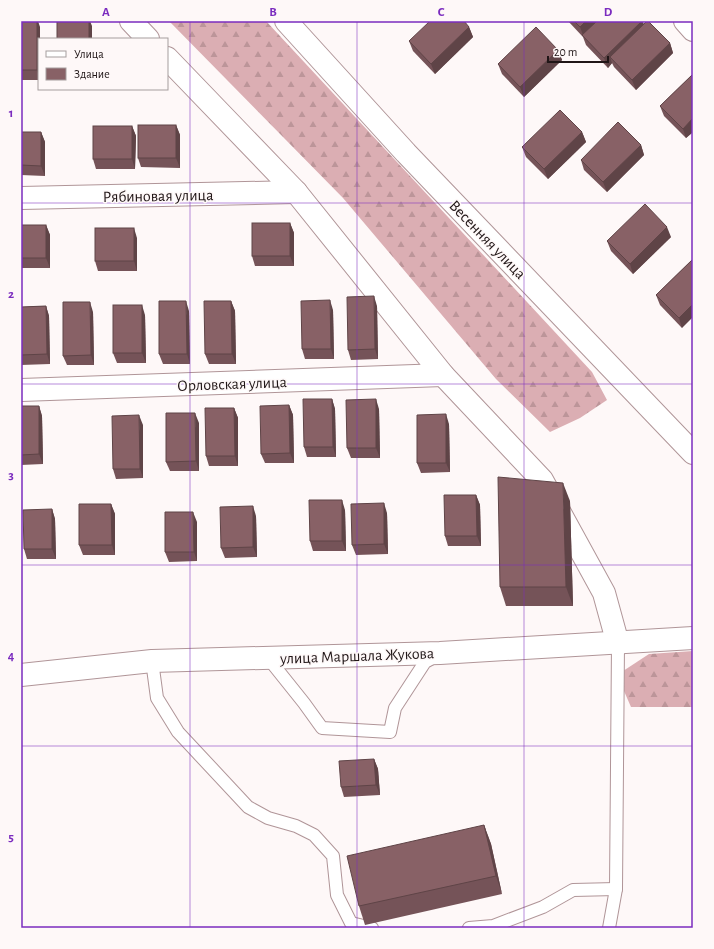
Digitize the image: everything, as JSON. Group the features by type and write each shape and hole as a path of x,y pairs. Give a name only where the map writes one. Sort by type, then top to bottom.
{"street":[{"path":"131,21 147,38"},
{"name":"Весенняя улица","path":"286,21 406,153 693,453"},
{"path":"685,21 693,30"},
{"path":"168,59 296,192 443,376 542,480 604,593 618,644"},
{"name":"Рябиновая улица","path":"21,198 296,192"},
{"name":"Орловская улица","path":"21,390 443,376"},
{"name":"улица Маршала Жукова","path":"21,676 152,661 440,653 618,644 693,638"}],"lane":[{"path":"609,928 616,889 618,644"},
{"path":"268,658 322,728 390,732 395,708 425,662 440,653"},
{"path":"152,661 157,698 178,732 248,807 268,818 296,826 314,835 333,856 337,895 351,923 372,928"},
{"path":"469,928 493,926 542,908 573,890 616,889"}],"green space":[{"path":"169,21 266,21 592,372 607,400 580,418 550,432 496,379 343,198"},
{"path":"693,651 693,707 631,707 617,675 649,654"}],"building":[{"path":"21,21 37,21 37,70 21,70"},
{"path":"57,21 89,21 89,38 57,38"},
{"path":"430,21 464,21 469,27 431,64 409,41"},
{"path":"574,21 586,21 580,27"},
{"path":"597,21 642,21 604,58 582,35"},
{"path":"647,21 670,43 632,80 610,57"},
{"path":"536,27 558,50 520,87 498,64"},
{"path":"693,74 693,118 683,129 660,106"},
{"path":"560,110 582,132 544,169 522,147"},
{"path":"618,122 641,145 603,182 581,160"},
{"path":"138,125 176,125 176,158 138,158"},
{"path":"93,126 132,126 132,159 93,159"},
{"path":"21,132 41,132 41,166 21,165"},
{"path":"645,204 667,227 630,264 607,241"},
{"path":"252,223 290,223 290,256 252,256"},
{"path":"21,225 46,225 46,258 21,258"},
{"path":"95,228 134,228 134,261 95,261"},
{"path":"693,259 693,304 679,318 656,295"},
{"path":"374,296 375,349 348,350 347,297"},
{"path":"330,300 331,349 302,349 301,301"},
{"path":"159,301 186,301 187,354 159,354"},
{"path":"204,301 231,301 232,354 205,354"},
{"path":"63,302 90,302 91,355 63,356"},
{"path":"113,305 142,305 142,353 113,353"},
{"path":"46,306 47,354 21,355 21,307"},
{"path":"303,399 332,399 333,447 304,447"},
{"path":"376,399 376,448 347,448 346,400"},
{"path":"289,405 290,453 261,454 260,406"},
{"path":"21,406 39,406 39,454 21,455"},
{"path":"205,408 234,408 235,456 206,456"},
{"path":"166,413 195,413 196,461 166,462"},
{"path":"446,414 446,463 417,463 417,415"},
{"path":"139,415 140,469 113,469 112,416"},
{"path":"498,477 563,483 566,587 500,587"},
{"path":"444,495 476,495 477,536 445,536"},
{"path":"309,500 342,500 342,541 310,541"},
{"path":"384,503 384,544 352,545 351,504"},
{"path":"79,504 111,504 112,545 79,545"},
{"path":"253,506 253,547 221,548 220,507"},
{"path":"52,509 52,549 24,549 23,510"},
{"path":"165,512 193,512 194,552 165,552"},
{"path":"374,759 376,785 341,787 339,761"},
{"path":"484,825 496,876 359,906 347,856"}]}
